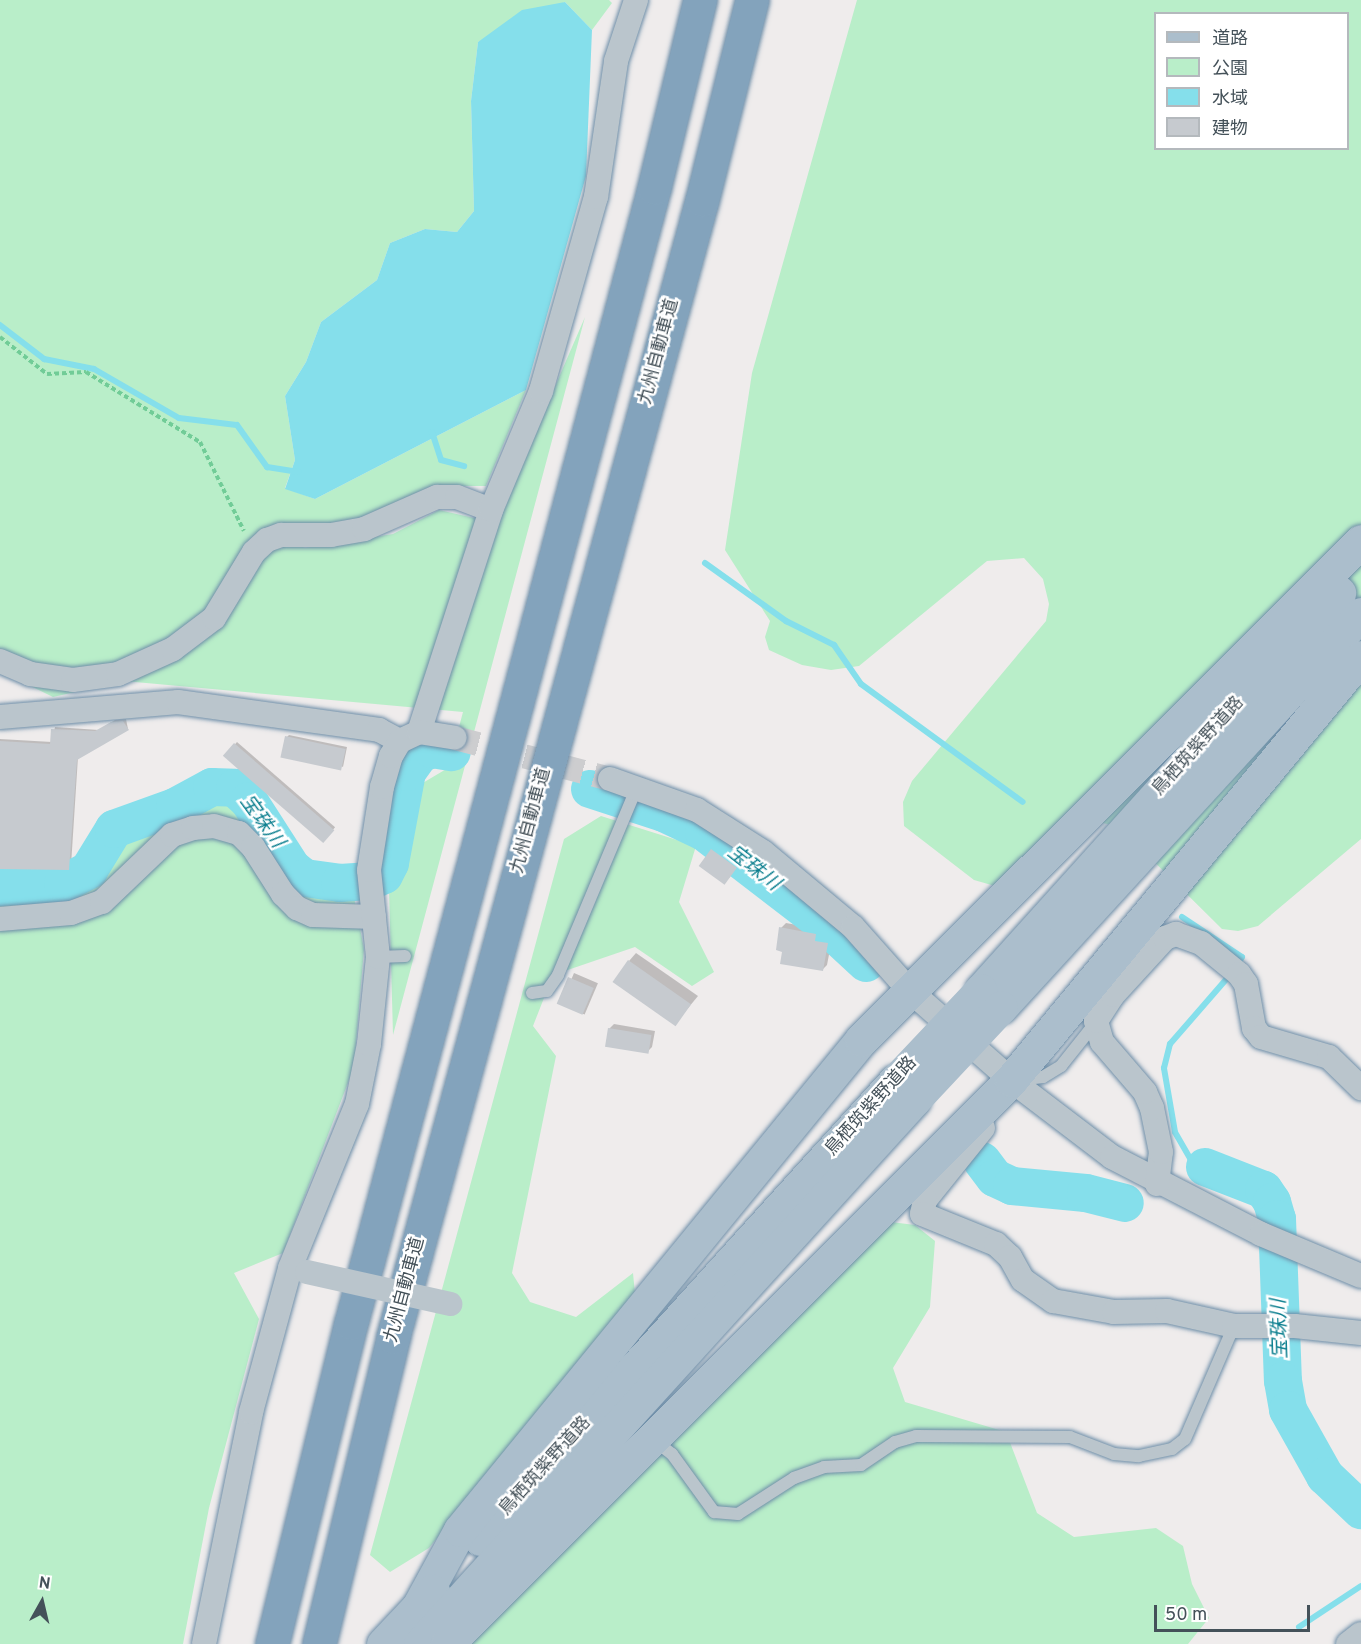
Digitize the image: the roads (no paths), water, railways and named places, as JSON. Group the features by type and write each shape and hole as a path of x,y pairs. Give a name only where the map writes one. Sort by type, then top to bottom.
{"highway":[{"path":"272,1644 351,1323 648,211 700,0"},
{"name":"九州自動車道","path":"319,1644 393,1337 702,200 752,0"}],"main road":[{"path":"418,1607 460,1530 861,1040 1361,541"},
{"name":"鳥栖筑紫野道路","path":"991,999 1361,569"},
{"name":"鳥栖筑紫野道路","path":"383,1644 991,999 1361,614"},
{"path":"447,1644 1011,1080 1361,657"},
{"name":"鳥栖筑紫野道路","path":"420,1644 905,1090"}],"street":[{"path":"204,1644 251,1412 357,1104 369,1044 378,957 369,870 382,787 391,756 410,736 491,510 542,391 596,196 616,61 636,0"},
{"path":"0,661 30,674 73,680 118,674 173,649 214,618 254,552 281,535 331,536 364,529 437,497 458,497 491,510"},
{"path":"0,717 178,702 410,736 455,738"},
{"path":"610,779 697,810 763,852 853,927 909,990 1066,1126 1157,1184 1361,1276"},
{"path":"0,919 71,913 102,902 172,835 193,828 214,826 239,833 253,847 284,894 297,908 313,915 372,906"},
{"path":"1157,1184 1161,1152 1152,1108 1145,1092 1102,1042 1097,1034 1096,1021 1113,995 1165,938 1186,936 1234,970 1245,984 1254,1028 1261,1037 1329,1057 1361,1088"},
{"path":"1011,1080 1004,1104 925,1200 922,1214 996,1244 1010,1257 1023,1280 1053,1301 1114,1312 1167,1311 1234,1326 1295,1326 1361,1333"},
{"path":"299,1270 450,1304"},
{"path":"1348,1644 1361,1634"}],"lane":[{"path":"532,993 547,991 558,975 636,790"},
{"path":"378,957 405,956"},
{"path":"1011,1080 1043,1077 1061,1066 1096,1021"},
{"path":"652,1438 672,1454 714,1512 738,1514 794,1478 824,1467 861,1465 894,1442 916,1436 1070,1437 1114,1454 1139,1456 1172,1449 1185,1439 1234,1326"}],"water":[{"path":"565,2 592,30 586,176 526,390 315,499 285,489 295,460 285,396 306,362 321,322 377,280 390,243 425,229 457,232 474,211 471,101 478,42 522,10"}],"waterway":[{"path":"0,325 44,359 94,369 179,418 237,425 267,467 299,472"},
{"path":"432,432 441,460 464,466"},
{"path":"705,563 786,621 834,645 861,684 1023,802"},
{"name":"宝珠川","path":"0,887 63,884 89,870 114,829 175,807 212,787 235,788 249,801 292,868 305,878 340,883 371,881 384,875 390,863 407,772 420,754 432,749 452,752"},
{"name":"宝珠川","path":"590,789 664,813 704,832 825,925 866,963"},
{"path":"1182,917 1242,957 1236,967"},
{"path":"1205,1167 1191,1160 1175,1132 1164,1068 1170,1044 1230,975"},
{"name":"宝珠川","path":"982,1161 995,1178 1012,1186 1086,1193 1125,1203"},
{"name":"宝珠川","path":"1205,1167 1264,1190 1272,1202 1277,1219 1283,1381 1288,1410 1325,1476 1361,1510"},
{"path":"1299,1627 1361,1586"}],"tunnel":[{"path":"455,738 610,779"}]}
